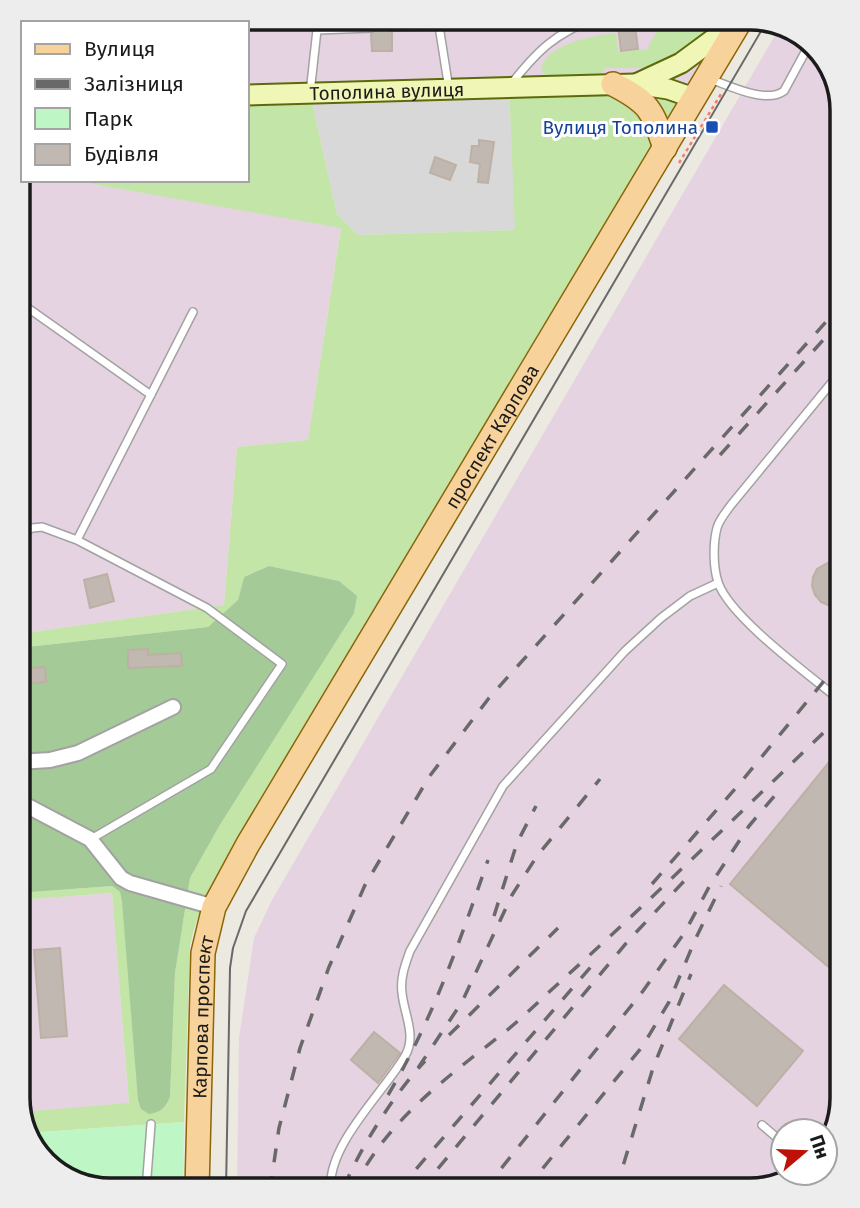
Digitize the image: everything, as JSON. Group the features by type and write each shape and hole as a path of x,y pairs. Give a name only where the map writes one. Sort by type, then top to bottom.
{"main road":[{"path":"624,84 681,63 726,30"},
{"name":"проспект Карпова","path":"243,853 672,155 694,98 716,81 737,30"},
{"name":"Тополина вулиця","path":"248,94 624,84"},
{"path":"624,84 668,89 694,98"},
{"path":"624,84 651,110 672,155"},
{"name":"Карпова проспект","path":"197,1178 203,953 214,907 243,853"}],"street":[{"path":"30,761 50,760 78,753 173,707"},
{"path":"30,807 90,839 121,878 130,883 214,907"}],"lane":[{"path":"310,94 317,30"},
{"path":"440,30 450,90"},
{"path":"518,87 546,44 566,30"},
{"path":"716,81 765,97 779,95 784,91 805,52"},
{"path":"30,310 151,395"},
{"path":"77,540 193,312"},
{"path":"830,385 731,505 718,525 714,546 718,583 733,606 749,624 830,692"},
{"path":"30,529 43,527 77,540 207,608 282,664 211,769 90,839"},
{"path":"330,1178 359,1117 407,1055 410,1042 409,1025 402,984 410,951 503,786 625,651 690,596 718,583"},
{"path":"147,1178 151,1124"},
{"path":"762,1125 769,1131"}],"path":[{"path":"672,155 716,81"}],"shaded area":[{"path":"248,30 719,30 687,85 617,84 248,95"},
{"path":"776,34 790,40 814,61 824,79 830,99 828,1117 769,1117 769,1176 761,1178 237,1178 239,1038 254,938 272,900"},
{"path":"509,87 516,230 358,235 337,214 310,94"},
{"path":"30,182 82,182 341,227 308,440 237,447 224,605 30,632"},
{"path":"112,893 129,1104 30,1111 30,899"}],"green space":[{"path":"712,30 679,58 648,68 606,68 601,74 547,76 541,70 544,61 551,54 572,43 616,33 618,52 647,49 657,31"},
{"path":"687,85 659,143 220,869 197,920 190,947 184,1122 37,1132 30,1111 129,1103 112,893 30,899 30,892 112,886 120,892 170,1097 175,973 190,878 221,823 339,581 269,566 244,577 238,600 208,627 30,647 30,632 224,605 237,447 308,440 341,228 81,182 248,182 248,95 310,94 337,214 358,235 515,230 509,87"},
{"path":"269,566 339,581 357,596 354,613 221,823 190,878 175,973 170,1097 162,1109 149,1114 141,1109 138,1100 120,892 112,886 30,892 30,647 208,627 238,600 244,577"},
{"path":"184,1122 183,1178 105,1178 84,1174 65,1165 53,1155 37,1132"}],"building":[{"path":"375,30 388,30 392,33 392,51 372,51 371,34"},
{"path":"618,30 636,30 638,49 621,51"},
{"path":"479,140 494,142 488,183 478,182 480,164 470,162 472,146 479,146"},
{"path":"435,157 456,165 450,180 430,173"},
{"path":"830,562 830,606 815,595 812,586 817,569"},
{"path":"107,574 114,601 90,608 84,580"},
{"path":"148,649 148,655 181,653 182,666 128,668 128,650"},
{"path":"45,667 46,682 30,683 30,668"},
{"path":"830,761 830,968 730,884"},
{"path":"60,948 67,1036 41,1038 34,950"},
{"path":"724,985 803,1051 757,1106 679,1039"},
{"path":"374,1032 400,1053 378,1083 351,1060"}],"tram line":[{"path":"226,1178 230,968 233,948 246,911 761,31"}],"railway":[{"path":"272,1178 279,1128 300,1048 329,967 365,885 429,777 489,698 830,317"},
{"path":"720,455 830,332"},
{"path":"652,884 830,674"},
{"path":"359,1178 400,1121 441,1083 523,1017 830,726"},
{"path":"418,1068 462,1002 512,895 537,856 600,779"},
{"path":"494,1178 643,991 685,932 709,887 749,826 782,787"},
{"path":"494,916 517,843 536,806"},
{"path":"388,1095 432,1009 488,860"},
{"path":"430,1178 628,941 686,879"},
{"path":"535,1178 642,1047 669,1002 721,886"},
{"path":"449,1035 558,928"},
{"path":"408,1178 595,962"},
{"path":"619,1178 653,1068 691,974"},
{"path":"348,1178 380,1121 402,1088 425,1061"}],"place":[{"name":"Вулиця Тополина","path":"712,127"}]}
